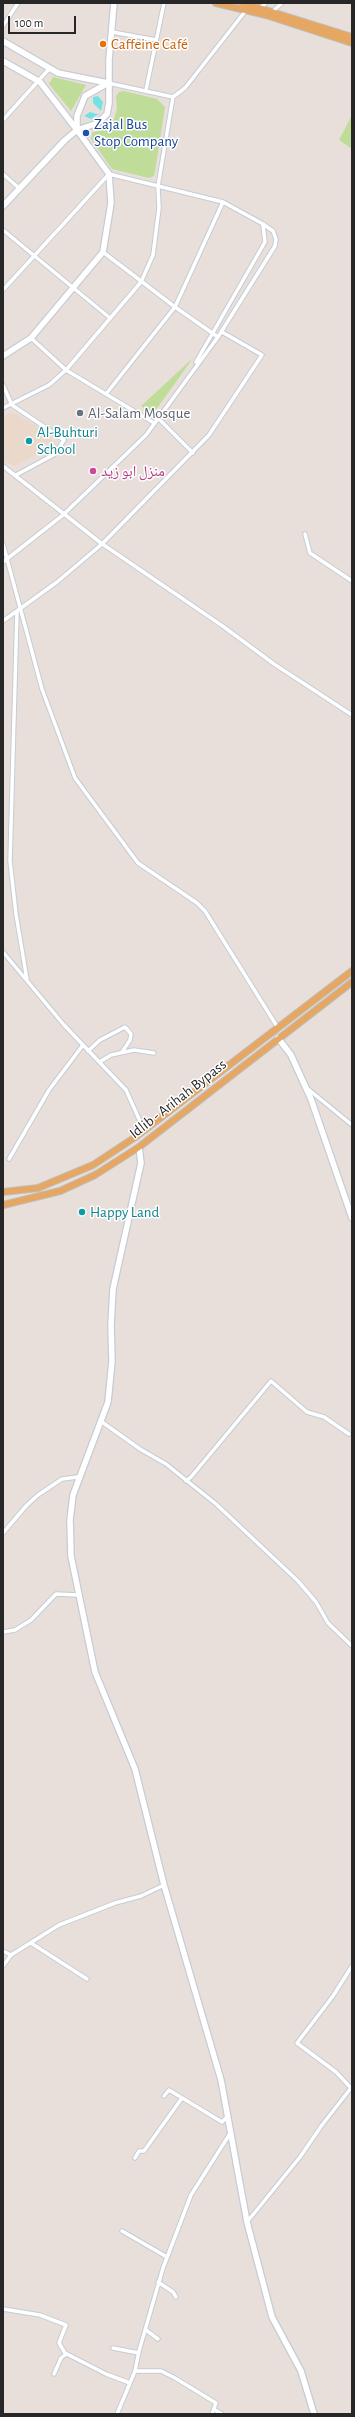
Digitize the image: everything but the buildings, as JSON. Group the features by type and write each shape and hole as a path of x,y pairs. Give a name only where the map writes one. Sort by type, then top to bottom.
{"main road":[{"path":"216,3 259,10 352,43"},
{"path":"243,3 248,8"},
{"path":"271,14 352,37"},
{"name":"Idlib - Arihah Bypass","path":"3,1192 38,1188 93,1165 144,1130 352,971"},
{"name":"Idlib - Arihah Bypass","path":"3,1205 60,1191 95,1175 139,1147 352,982"},
{"path":"208,1081 213,1089"}],"street":[{"path":"3,26 18,3"},
{"path":"3,206 65,140 77,130 98,123 107,114 110,103 108,83 114,3"},
{"path":"146,90 164,3"},
{"path":"259,10 266,3"},
{"path":"271,14 282,3"},
{"path":"3,408 12,405 49,385 66,370 141,282 153,255 159,208 158,186 173,97 185,88 248,8"},
{"path":"112,32 156,40"},
{"path":"3,41 49,70 173,97"},
{"path":"3,61 40,82 77,130 109,174 111,203 103,252 75,288 31,338 3,356"},
{"path":"3,120 40,82 49,70"},
{"path":"77,130 77,116 85,96 108,83"},
{"path":"3,174 20,189"},
{"path":"3,562 63,515 146,435 192,370 222,332 275,246 276,239 273,231 222,202 109,174"},
{"path":"3,290 109,174"},
{"path":"106,394 175,307 222,202"},
{"path":"192,370 265,242 263,224"},
{"path":"3,230 110,318"},
{"path":"103,252 141,282 218,337"},
{"path":"3,622 57,582 102,544 209,435 262,355 222,332"},
{"path":"31,338 66,370 154,423"},
{"path":"3,384 12,405 64,440 55,454 16,475"},
{"path":"158,418 193,453"},
{"path":"3,466 16,475 63,515 102,544 274,664 352,716"},
{"path":"305,534 310,553 352,581"},
{"path":"3,544 17,600 18,610 10,861 16,914 27,980"},
{"path":"18,610 42,688 75,778 138,863 205,910 278,1028"},
{"path":"3,952 88,1051 101,1061 126,1090 144,1130"},
{"path":"88,1051 100,1040 125,1027 131,1034 130,1040 122,1052"},
{"path":"278,1038 291,1055 305,1087 352,1218"},
{"path":"9,1159 46,1094 83,1045"},
{"path":"101,1061 103,1058 134,1050 154,1053"},
{"path":"305,1087 352,1125"},
{"path":"139,1147 141,1163 113,1289 111,1325 112,1361 108,1402 102,1422 78,1477 70,1505 71,1556 96,1672 135,1769 164,1885 221,2080 229,2115 247,2222 272,2317 301,2371 314,2414"},
{"path":"186,1481 191,1477 271,1381 307,1412 324,1417 349,1434"},
{"path":"102,1422 140,1449 166,1464 216,1504 272,1556 316,1602 328,1623 352,1646"},
{"path":"3,1533 26,1506 38,1495 62,1479 78,1477"},
{"path":"3,1632 15,1630 31,1620 56,1594 78,1594"},
{"path":"3,1966 12,1955 59,1925 115,1903 141,1896 164,1885"},
{"path":"31,1943 87,1979"},
{"path":"3,1951 12,1955"},
{"path":"247,2222 300,2157 322,2125 351,2090 336,2072 297,2043 333,1996 352,1966"},
{"path":"164,2096 169,2090 222,2122 229,2115"},
{"path":"135,2158 139,2151 144,2151 182,2098"},
{"path":"117,2414 135,2371 158,2282 191,2195 231,2131"},
{"path":"122,2231 167,2257"},
{"path":"158,2282 174,2292 176,2297"},
{"path":"3,2309 40,2314 66,2325 59,2343 66,2354 106,2374 130,2383"},
{"path":"146,2330 158,2338"},
{"path":"114,2348 139,2353"},
{"path":"54,2374 61,2358 66,2354"},
{"path":"135,2371 162,2371 212,2399 216,2403 215,2410 212,2414"},
{"path":"215,2410 222,2414"}],"shaded area":[{"path":"10,413 17,414 50,435 52,441 50,447 14,466 3,459 3,416"}],"green space":[{"path":"53,77 86,85 71,111 49,84"},
{"path":"124,91 157,99 165,107 154,176 149,178 112,169 91,139 92,133 107,127 114,119 117,109 116,96 119,92"},
{"path":"352,115 352,149 339,140"},
{"path":"193,358 153,414 141,406"}],"water":[{"path":"98,96 103,102 101,111 93,103 93,97"},
{"path":"90,112 97,114 100,113 91,119 84,116"}],"place":[{"name":"Caffeine Café","path":"103,44"},
{"name":"Zajal Bus Stop Company","path":"86,133"},
{"name":"Al-Salam Mosque","path":"80,413"},
{"name":"Al-Buhturi School","path":"29,441"},
{"name":"منزل ابو زيد","path":"93,471"},
{"name":"Happy Land","path":"82,1212"}]}
